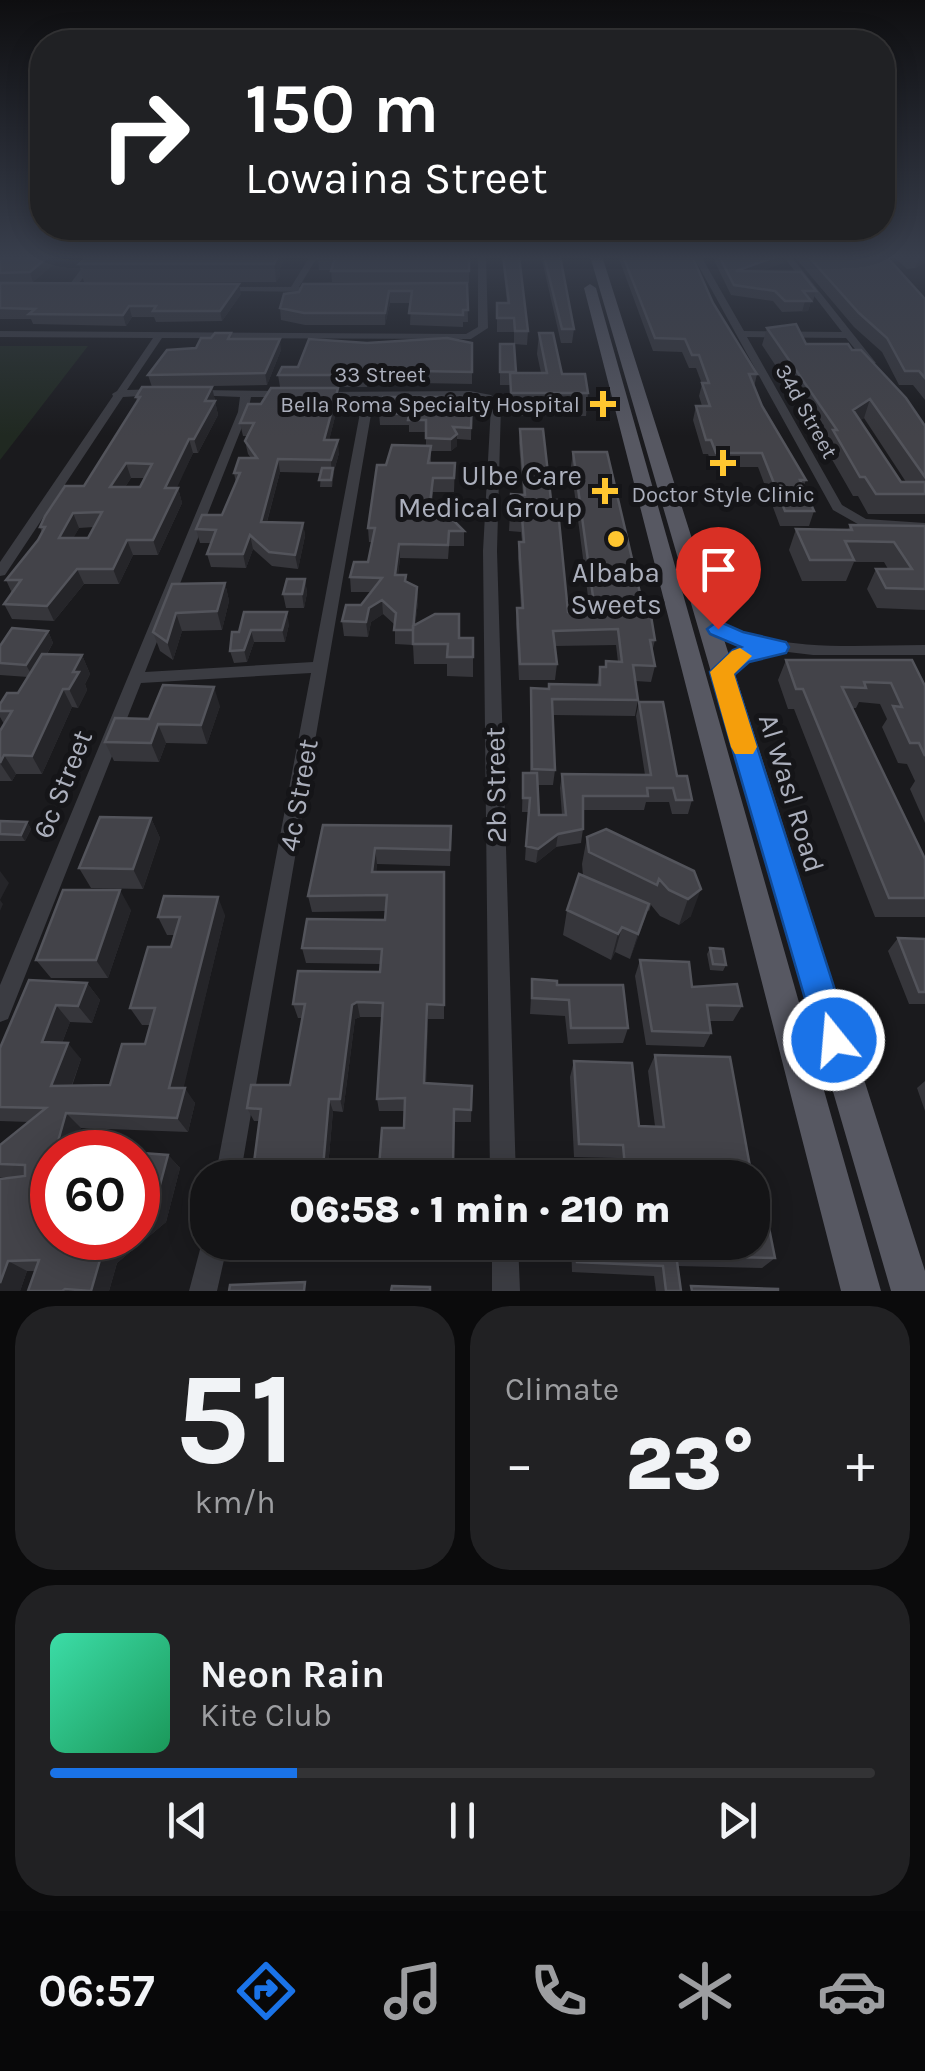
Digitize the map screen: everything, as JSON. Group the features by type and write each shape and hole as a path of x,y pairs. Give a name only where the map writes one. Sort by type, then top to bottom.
{"main road":[{"name":"Al Wasl Road","path":"596,316 616,406 684,620 722,672 911,1291"},
{"name":"Al Wasl Road","path":"611,316 706,715 862,1291"},
{"path":"706,715 718,708 734,716"}],"street":[{"name":"33 Street","path":"0,334 476,336 483,328 483,316"},
{"name":"34d Street","path":"731,316 836,507 863,523 925,527"},
{"path":"834,316 882,376"},
{"path":"741,334 849,335"},
{"path":"0,572 155,336"},
{"name":"33 Street","path":"119,391 249,400 488,397"},
{"name":"2b Street","path":"488,397 496,405 490,550 504,1160"},
{"name":"6c Street","path":"0,1011 249,400"},
{"name":"4c Street","path":"230,1160 372,401"},
{"path":"684,620 778,647 920,650 925,667"},
{"path":"722,672 742,655 778,647"},
{"path":"138,671 320,673"},
{"path":"206,1291 212,1260"},
{"path":"505,1260 506,1291"}],"shaded area":[{"path":"0,346 88,346 0,460"}],"building":[{"path":"526,316 528,331 515,331 514,318 497,318"},
{"path":"559,316 572,316 574,329 562,329"},
{"path":"647,316 721,316 757,374 749,374 762,406 806,480 800,480 814,511 785,511 762,453 716,453 711,440 706,440 696,406 710,406 702,383 709,383 699,355 692,355 685,339 655,338"},
{"path":"863,316 925,316 925,378 919,371 905,371 887,338"},
{"path":"796,324 806,344 848,344 852,350 861,350 906,398 925,426 925,477 870,399 853,410 901,482 925,482 925,494 876,494 865,477 860,477 833,430 837,430 767,328"},
{"path":"215,333 231,333 228,339 280,339 265,373 148,375 167,350 196,348 201,338 211,338"},
{"path":"539,333 553,333 562,374 585,374 588,393 511,393 510,373 547,373"},
{"path":"447,338 472,343 472,372 367,370 366,375 278,375 282,367 298,367 309,339 367,343"},
{"path":"500,344 514,344 516,372 500,372"},
{"path":"142,387 212,387 205,401 215,401 194,439 189,439 165,488 178,488 153,540 127,540 113,569 77,569 47,606 4,604 21,580 6,580 38,540 45,527 40,527 45,516 65,486 84,486 140,397 136,397","holes":["126,463 152,464 140,487 110,487","102,512 88,538 59,538 73,513"]},
{"path":"271,388 338,388 324,440 338,440 331,460 278,459 261,522 303,523 295,555 269,552 250,535 243,554 207,554 216,530 196,529 202,515 222,515 240,473 234,473 239,458 257,458 245,441 254,423 240,423 248,404 261,404"},
{"path":"383,397 472,397 471,428 453,427 457,434 451,439 426,438 426,420 408,420 409,414 379,413"},
{"path":"520,429 543,429 551,500 557,500 568,612 595,611 573,452 607,452 644,610 650,610 655,640 650,640 655,666 633,665 638,700 552,699 555,770 532,769 531,688 549,689 549,684 600,685 600,667 606,667 606,661 622,662 618,629 553,631 557,664 520,664 517,608 523,608 519,542 524,542 522,517 510,516 511,494 525,495"},
{"path":"392,445 431,446 428,463 455,463 454,478 433,478 430,503 444,504 445,512 464,531 449,531 448,545 399,544 395,575 406,575 405,581 417,587 413,630 394,630 396,613 382,600 369,608 366,622 342,621 346,605 361,605 382,578 350,577 354,562 368,562 375,528 368,528 377,465 386,465"},
{"path":"322,468 333,468 331,480 319,480"},
{"path":"850,525 925,526 925,589 886,588 876,569 912,569 894,542 845,541 854,560 810,560 796,529 852,530"},
{"path":"287,579 305,579 302,594 283,594"},
{"path":"225,583 217,611 176,613 167,642 153,632 172,584"},
{"path":"244,612 287,612 282,630 251,630 244,650 230,651 232,632 239,632"},
{"path":"435,614 459,614 459,638 473,638 473,657 447,657 448,644 413,644 413,626"},
{"path":"12,628 48,631 26,665 0,663 0,646"},
{"path":"42,654 82,655 73,672 79,672 69,689 63,689 32,756 4,755 0,763 0,731 12,711 0,711 0,704 7,693 18,693"},
{"path":"786,660 912,660 925,686 925,756 919,743 910,743 893,706 902,707 891,683 864,682 866,688 842,687 925,859 925,898 889,898 803,689 796,689"},
{"path":"163,685 214,687 201,725 158,724 151,743 105,742 115,718 149,719"},
{"path":"639,702 663,702 677,776 687,776 692,800 676,800 673,788 647,788 648,796 583,796 583,829 558,834 538,849 526,846 530,798 523,798 523,773 537,773 539,815 566,815 562,774 651,775"},
{"path":"100,817 151,818 133,869 79,868"},
{"path":"0,821 27,822 21,835 0,834"},
{"path":"323,825 451,826 450,850 375,848 372,872 444,872 444,1005 427,1004 424,1083 472,1086 471,1110 454,1109 453,1160 380,1160 382,1128 404,1128 405,1098 377,1099 383,1003 357,1002 352,1005 340,1099 329,1099 324,1160 254,1160 261,1109 247,1108 251,1085 290,1085 305,1004 293,1004 298,971 380,972 382,949 302,948 307,919 385,920 387,895 308,896"},
{"path":"606,829 694,871 701,889 688,899 669,890 659,879 657,885 589,852 587,837"},
{"path":"579,874 649,904 638,934 622,927 618,934 567,910"},
{"path":"63,890 120,890 96,960 36,960"},
{"path":"164,896 218,897 169,1088 185,1088 177,1118 66,1113 61,1130 30,1130 30,1260 39,1260 8,1261 0,1283 0,1179 25,1176 25,1165 0,1164 0,1145 46,1108 0,1107 0,1048 29,980 87,983 78,1006 56,1005 42,1042 68,1043 51,1086 110,1085 122,1044 145,1044 155,1008 130,1008 148,947 171,947 180,917 158,917"},
{"path":"898,938 925,939 925,992 919,992"},
{"path":"710,948 723,949 726,965 713,964"},
{"path":"640,960 689,962 692,987 737,984 742,1006 707,1005 711,1033 652,1031"},
{"path":"532,979 557,981 557,985 623,985 628,1028 571,1028 569,1000 532,998"},
{"path":"655,1055 730,1057 749,1160 624,1160 623,1145 579,1144 574,1061 632,1063 639,1126 664,1127"},
{"path":"160,1154 168,1155 160,1185"},
{"path":"39,1260 100,1260 91,1291 28,1291"},
{"path":"677,1260 681,1291 666,1291 663,1266 577,1262"},
{"path":"305,1282 304,1291 229,1291 230,1285"},
{"path":"392,1286 430,1287 430,1291 391,1291"},
{"path":"691,1286 778,1289 778,1291 692,1291"}],"slow traffic":[{"path":"740,656 722,672 744,747"}],"place":[{"name":"Bella Roma Specialty Hospital","path":"603,404"},
{"name":"Doctor Style Clinic","path":"723,463"},
{"name":"Ulbe Care Medical Group","path":"605,491"},
{"name":"Albaba Sweets","path":"616,539"}],"route":[{"path":"718,629 737,638 778,647 742,655 722,672 834,1040"}]}
